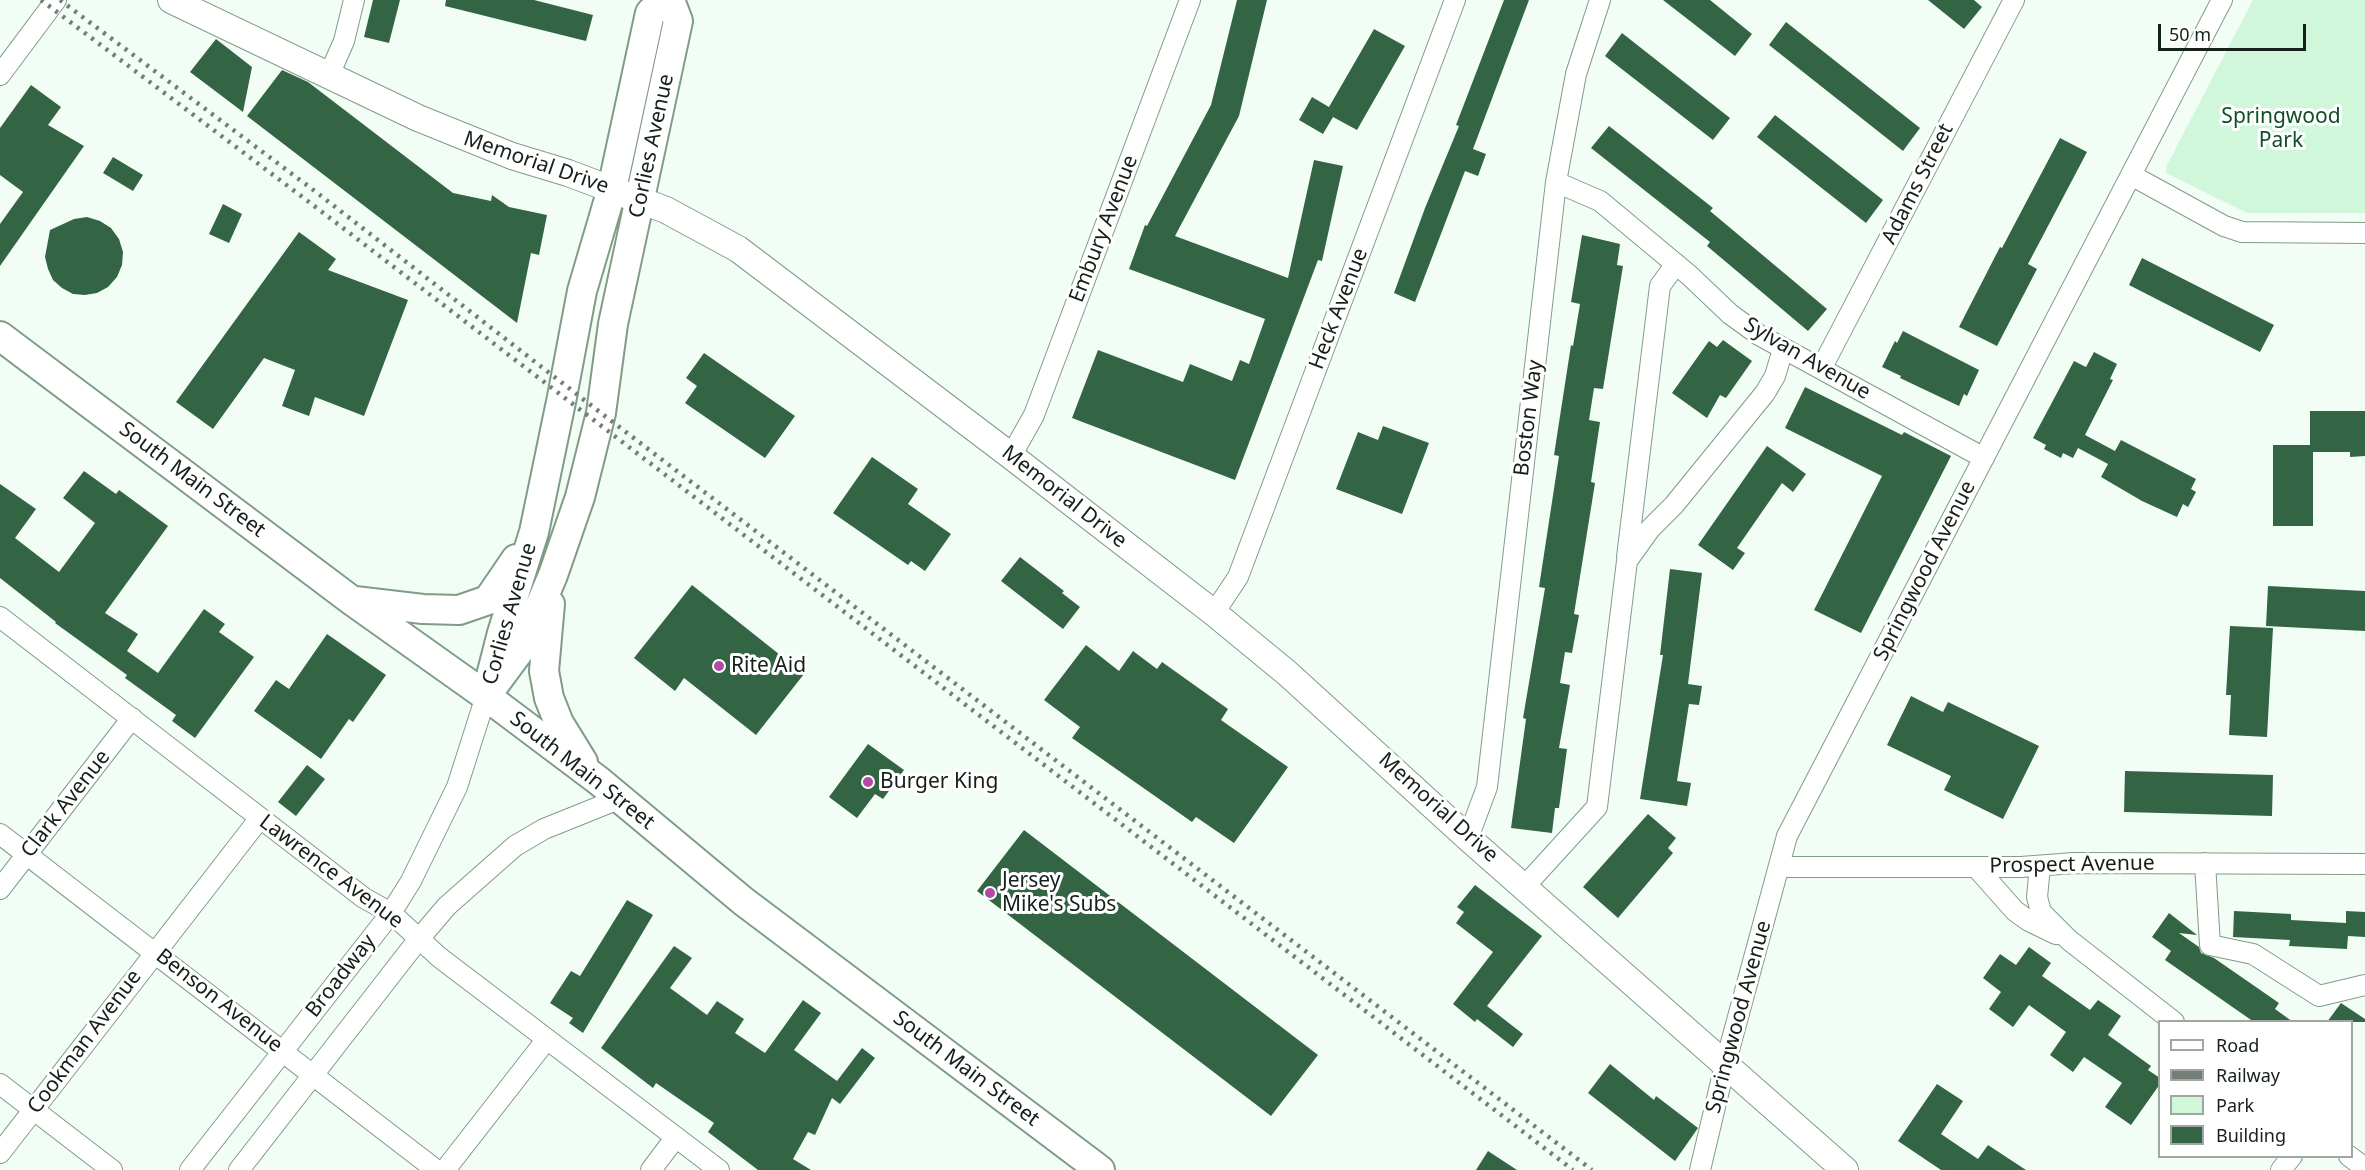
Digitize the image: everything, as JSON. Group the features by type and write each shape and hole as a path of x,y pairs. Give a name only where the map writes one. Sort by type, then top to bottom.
{"main road":[{"name":"Corlies Avenue","path":"486,696 502,633 534,532 582,291 612,189 650,13 663,0"},
{"name":"Corlies Avenue","path":"486,696 523,646 554,575 580,497 601,413 613,324 678,21 670,0"},
{"name":"South Main Street","path":"3,345 486,696 610,790 743,901 1100,1170"},
{"path":"351,600 423,609 459,610 488,600 534,532"},
{"path":"554,575 544,671 549,698 559,723 577,755 610,790"}],"street":[{"path":"0,75 56,0"},
{"name":"Memorial Drive","path":"171,0 466,139 666,210 738,249 1011,456 1214,613 1287,673 1468,838 1845,1170"},
{"path":"329,75 344,41 354,0"},
{"name":"Embury Avenue","path":"1011,456 1034,415 1190,0"},
{"name":"Heck Avenue","path":"1214,613 1238,578 1455,0"},
{"name":"Boston Way","path":"1468,838 1487,787 1556,182 1576,74 1600,0"},
{"name":"Adams Street","path":"1821,369 2014,0"},
{"name":"Springwood Avenue","path":"1700,1170 1725,1065 1787,836 2222,0"},
{"path":"2131,175 2224,226 2242,232 2365,233"},
{"name":"Sylvan Avenue","path":"1556,182 1600,201 1676,264 1730,314 1783,349 1984,458"},
{"path":"1525,886 1597,807 1660,286 1676,264"},
{"path":"1627,561 1650,529 1674,505 1765,393 1775,376 1783,349"},
{"name":"Lawrence Avenue","path":"1,619 364,898 391,912 418,940 719,1170"},
{"name":"Broadway","path":"190,1170 391,912 411,881 454,795 486,696"},
{"name":"Clark Avenue","path":"0,889 132,718"},
{"name":"Broadway","path":"239,1170 447,906 515,846 610,790"},
{"name":"Cookman Avenue","path":"0,1153 260,818"},
{"name":"Benson Avenue","path":"0,834 436,1170"},
{"path":"2205,863 2210,945 2253,954 2319,996 2365,985"},
{"name":"Prospect Avenue","path":"1779,867 1976,867 2205,863 2365,864"},
{"path":"2040,866 2037,904 2041,912 2069,940 2171,1020"},
{"path":"1976,867 2015,911 2029,921 2069,940"},
{"path":"445,1170 547,1039"},
{"path":"0,1084 112,1170"},
{"path":"651,1170 676,1137"},
{"path":"2352,1158 2365,1168"}],"green space":[{"name":"Springwood Park","path":"2253,0 2365,0 2365,213 2247,213 2166,173 2166,167"}],"building":[{"path":"373,0 400,0 389,43 364,37"},
{"path":"446,0 534,0 593,15 586,41 445,6"},
{"path":"1237,0 1267,0 1239,116 1175,236 1288,278 1314,160 1343,166 1322,261 1318,260 1235,480 1072,418 1098,350 1183,382 1190,364 1232,381 1240,360 1249,364 1265,319 1129,269 1145,225 1147,226 1211,105"},
{"path":"1504,0 1529,0 1473,149 1486,154 1478,176 1465,171 1415,302 1394,293 1425,208 1459,126 1456,125"},
{"path":"1663,0 1710,0 1752,34 1735,56"},
{"path":"1928,0 1974,0 1982,7 1964,29"},
{"path":"1786,22 1920,128 1903,151 1769,45"},
{"path":"1374,29 1405,46 1357,130 1333,117 1323,134 1299,120 1312,97 1329,107"},
{"path":"1622,33 1730,118 1713,140 1605,56"},
{"path":"216,39 252,67 243,112 190,72"},
{"path":"282,70 308,82 453,193 491,201 492,195 509,207 547,215 539,255 531,253 517,323 247,116"},
{"path":"31,85 61,107 48,125 84,146 0,266 0,224 23,192 0,175 0,128"},
{"path":"1775,115 1883,200 1866,223 1757,137"},
{"path":"1609,126 1713,208 1710,211 1827,309 1808,331 1707,246 1710,242 1591,148"},
{"path":"2060,138 2087,152 2028,264 2037,269 1997,346 1959,327"},
{"path":"113,157 143,175 133,191 103,173"},
{"path":"223,204 242,214 229,243 209,234"},
{"path":"87,217 111,228 119,239 123,252 122,265 117,277 108,287 97,293 73,294 53,280 45,257 50,230 74,219"},
{"path":"299,232 336,259 328,270 408,300 364,416 315,397 309,416 282,406 295,370 264,358 213,429 176,402"},
{"path":"1582,235 1620,244 1617,265 1623,266 1603,389 1594,388 1589,420 1600,422 1591,482 1595,483 1574,614 1579,615 1572,653 1565,652 1560,683 1570,685 1559,748 1567,749 1559,808 1555,808 1552,833 1511,828 1526,719 1523,718 1545,588 1539,587 1559,456 1554,455 1571,345 1573,346 1580,304 1571,302"},
{"path":"2142,258 2274,325 2260,352 2129,285"},
{"path":"1903,331 1979,370 1967,396 1964,394 1959,406 1882,367 1895,341 1897,343"},
{"path":"1723,340 1752,361 1726,398 1720,395 1707,418 1672,393 1709,341 1717,347"},
{"path":"2094,352 2117,364 2110,379 2113,380 2085,435 2115,451 2121,440 2196,479 2191,489 2196,492 2188,507 2183,504 2177,517 2142,501 2101,477 2108,464 2078,448 2073,458 2063,453 2061,458 2044,449 2046,445 2033,438 2074,361 2086,367"},
{"path":"704,353 795,416 765,458 685,403 697,386 686,378"},
{"path":"1805,387 1902,435 1904,432 1951,456 1861,633 1814,610 1882,476 1785,428"},
{"path":"2310,411 2365,411 2365,456 2350,457 2350,452 2313,452 2313,526 2273,526 2273,445 2310,445"},
{"path":"1383,426 1429,443 1402,514 1336,489 1358,432 1378,440"},
{"path":"1767,446 1806,474 1793,492 1782,483 1737,548 1745,553 1733,570 1698,545"},
{"path":"872,457 918,489 908,504 951,534 925,571 911,561 908,565 833,513"},
{"path":"84,471 116,494 119,490 168,526 105,613 138,634 127,651 158,673 204,609 225,624 219,632 254,657 195,738 172,721 176,715 125,678 127,675 55,623 0,578 0,484 36,509 15,538 59,572 95,523 63,498"},
{"path":"1020,557 1064,591 1062,593 1080,607 1063,629 1001,581"},
{"path":"1670,569 1702,573 1688,684 1702,686 1699,705 1689,704 1677,781 1691,783 1687,806 1640,799 1663,655 1660,655"},
{"name":"Rite Aid","path":"692,585 804,674 756,735 684,678 675,691 634,658"},
{"path":"2268,586 2365,591 2365,631 2266,626"},
{"path":"2230,626 2273,628 2267,737 2229,735 2231,695 2226,695"},
{"path":"327,634 386,675 353,722 349,719 321,759 254,711 276,680 289,689"},
{"path":"1086,645 1119,671 1133,651 1157,669 1162,662 1228,709 1221,720 1288,767 1234,843 1196,817 1192,822 1072,738 1080,727 1044,700"},
{"path":"1911,696 1943,712 1948,702 2039,746 2003,819 1944,790 1951,776 1887,745"},
{"name":"Burger King","path":"868,744 904,770 883,799 875,794 857,818 829,797"},
{"path":"307,765 325,779 296,816 278,802"},
{"path":"2125,771 2273,775 2272,816 2124,812"},
{"path":"1648,814 1676,838 1668,848 1673,853 1618,918 1583,887"},
{"path":"1024,830 1318,1055 1271,1116 977,891"},
{"path":"1475,885 1542,936 1487,1006 1523,1034 1513,1047 1477,1019 1475,1022 1453,1004 1493,952 1456,923 1464,912 1457,907"},
{"path":"627,900 653,915 583,1033 569,1023 573,1018 550,1003 571,971 580,976"},
{"path":"2234,911 2291,914 2291,920 2346,923 2346,911 2365,912 2365,937 2348,936 2347,949 2289,946 2290,940 2233,937"},
{"path":"2169,913 2197,935 2179,933 2199,947 2201,953 2214,958 2279,1003 2275,1009 2290,1020 2251,1020 2165,960 2171,951 2152,937"},
{"path":"674,946 692,958 670,988 707,1015 717,1001 744,1019 735,1033 765,1053 803,1000 821,1013 794,1050 837,1081 862,1048 875,1058 840,1104 832,1098 815,1135 808,1132 793,1159 811,1170 758,1170 708,1132 714,1123 656,1083 653,1088 601,1048"},
{"path":"2029,947 2051,963 2042,976 2090,1010 2098,1000 2121,1016 2108,1035 2151,1066 2148,1070 2158,1077 2158,1087 2131,1125 2105,1107 2122,1083 2084,1057 2073,1072 2050,1055 2066,1032 2029,1005 2013,1027 1989,1009 2001,992 1983,978 2000,954 2016,965"},
{"path":"2341,1003 2365,1019 2365,1022 2353,1022 2353,1020 2328,1020"},
{"path":"1610,1064 1654,1100 1656,1096 1698,1128 1675,1161 1588,1093"},
{"path":"1937,1084 1963,1101 1941,1134 1978,1159 1988,1145 2026,1170 1941,1170 1898,1141"},
{"path":"1488,1151 1517,1170 1476,1170"}],"railway":[{"path":"41,0 309,202 1573,1170"},
{"path":"60,0 316,192 601,413 1592,1170"}],"place":[{"name":"Rite Aid","path":"719,666"},
{"name":"Burger King","path":"868,782"},
{"name":"Jersey Mike's Subs","path":"990,893"}]}
